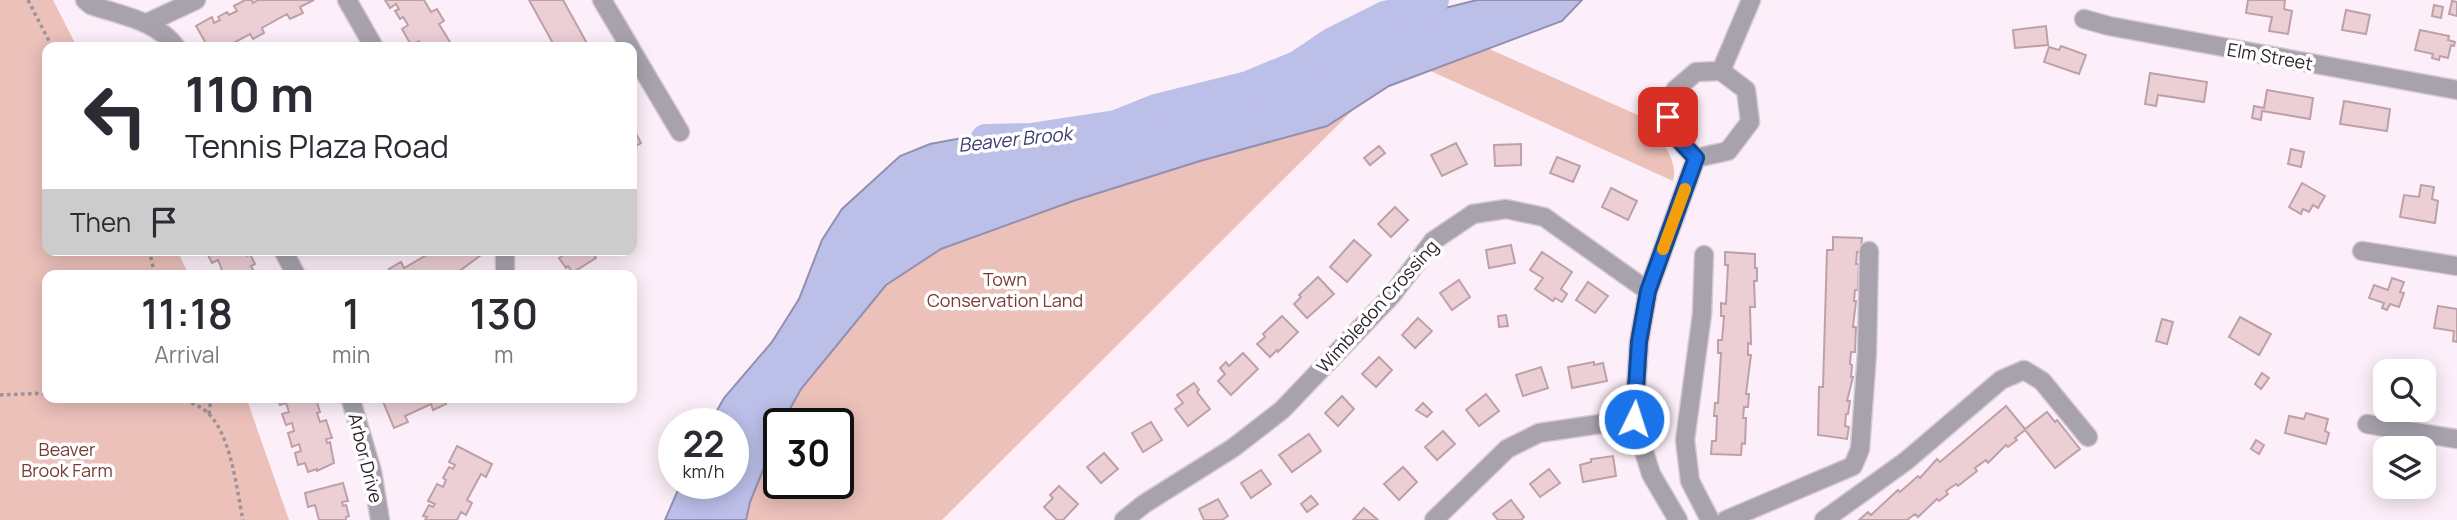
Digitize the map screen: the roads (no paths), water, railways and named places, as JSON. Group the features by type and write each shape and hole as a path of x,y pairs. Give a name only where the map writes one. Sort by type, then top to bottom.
{"street":[{"path":"85,0 91,5 147,23 167,35 172,42"},
{"path":"147,23 196,0"},
{"path":"347,0 371,42"},
{"path":"602,0 627,42"},
{"path":"1721,71 1751,0"},
{"name":"Elm Street","path":"2084,19 2109,26 2457,90"},
{"path":"637,59 680,132"},
{"path":"1721,71 1746,90 1750,122 1728,151 1696,158 1676,137 1668,117 1675,90 1696,72 1721,71"},
{"path":"1672,517 1651,474 1634,419 1639,342 1648,291 1696,158"},
{"name":"Wimbledon Crossing","path":"1124,520 1144,504 1233,448 1283,410 1392,295 1433,241 1473,214 1506,209 1544,217 1648,291"},
{"path":"1726,520 1853,466 1860,449 1869,251"},
{"path":"2362,251 2457,267"},
{"path":"1704,255 1702,314 1685,440 1690,481 1710,520"},
{"path":"1824,520 1906,461 2001,380 2024,370 2042,381 2062,402 2088,438"},
{"name":"Arbor Drive","path":"352,403 372,471 380,520"},
{"path":"1434,520 1507,449 1539,433 1634,419"},
{"path":"2367,424 2457,439"}],"water":[{"path":"1477,0 1582,0 1562,21 1389,86 1327,126 1200,161 1073,201 941,249 886,285 801,389 790,408 763,408 763,470 746,520 665,520 674,499 749,499 749,408 718,408 772,342 799,299 822,240 842,209 900,156 930,144 978,135 1020,136 1040,142 1098,143 1174,120 1195,107 1210,104 1297,59 1437,10"}],"waterway":[{"name":"Beaver Brook","path":"986,140 1031,139 1116,126 1156,110 1248,87 1299,66 1333,43 1385,17 1418,10 1433,0"}],"park label":[{"name":"Town Conservation Land","path":"1005,289"},
{"name":"Beaver Brook Farm","path":"67,459"}]}
